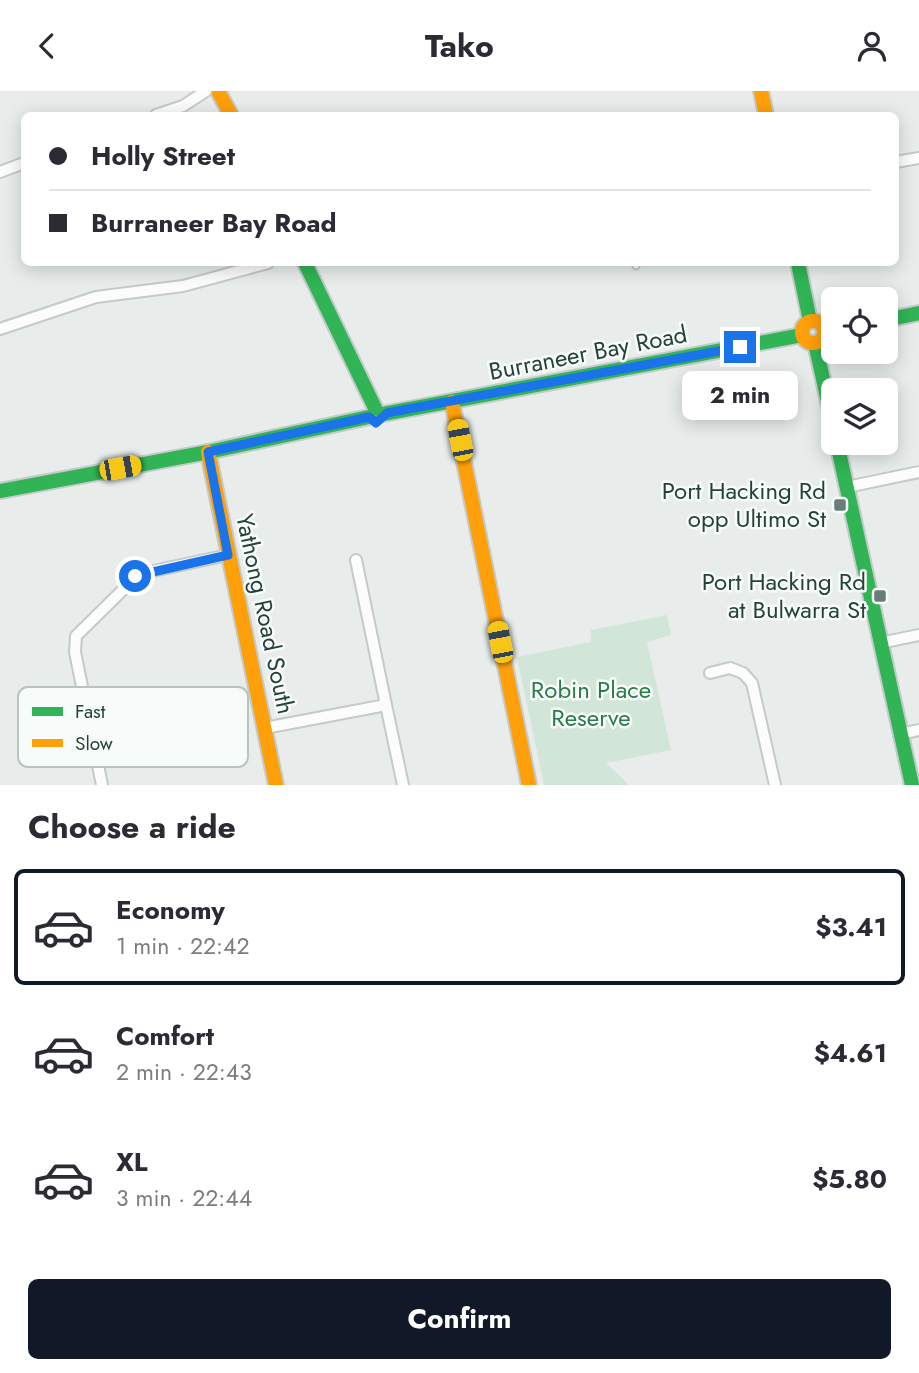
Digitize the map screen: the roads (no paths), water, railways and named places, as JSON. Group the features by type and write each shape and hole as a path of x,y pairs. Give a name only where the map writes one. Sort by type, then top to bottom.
{"street":[{"path":"165,112 213,91 228,112"},
{"path":"761,91 765,112"},
{"path":"899,161 919,158"},
{"path":"0,172 21,164"},
{"path":"0,329 96,297 183,285 256,266"},
{"path":"306,266 376,413"},
{"path":"799,266 810,321"},
{"path":"898,317 919,313"},
{"path":"810,321 819,323 821,328"},
{"path":"810,321 802,328 805,341 821,336"},
{"name":"Burraneer Bay Road","path":"0,491 208,452 376,413 452,402 802,335"},
{"path":"452,402 529,785"},
{"name":"Yathong Road South","path":"208,452 276,785"},
{"path":"840,455 912,785"},
{"path":"847,487 919,473"},
{"path":"82,687 75,652 76,636 139,574 228,555"},
{"path":"356,560 402,785"},
{"path":"880,643 919,635"},
{"path":"710,673 730,667 743,673 752,683 775,785"},
{"path":"265,728 386,705"},
{"path":"900,734 919,730"},
{"path":"98,767 102,785"}],"place":[{"name":"Port Hacking Rd opp Ultimo St","path":"840,505"},
{"name":"Port Hacking Rd at Bulwarra St","path":"880,596"}],"park label":[{"name":"Robin Place Reserve","path":"591,704"}]}
